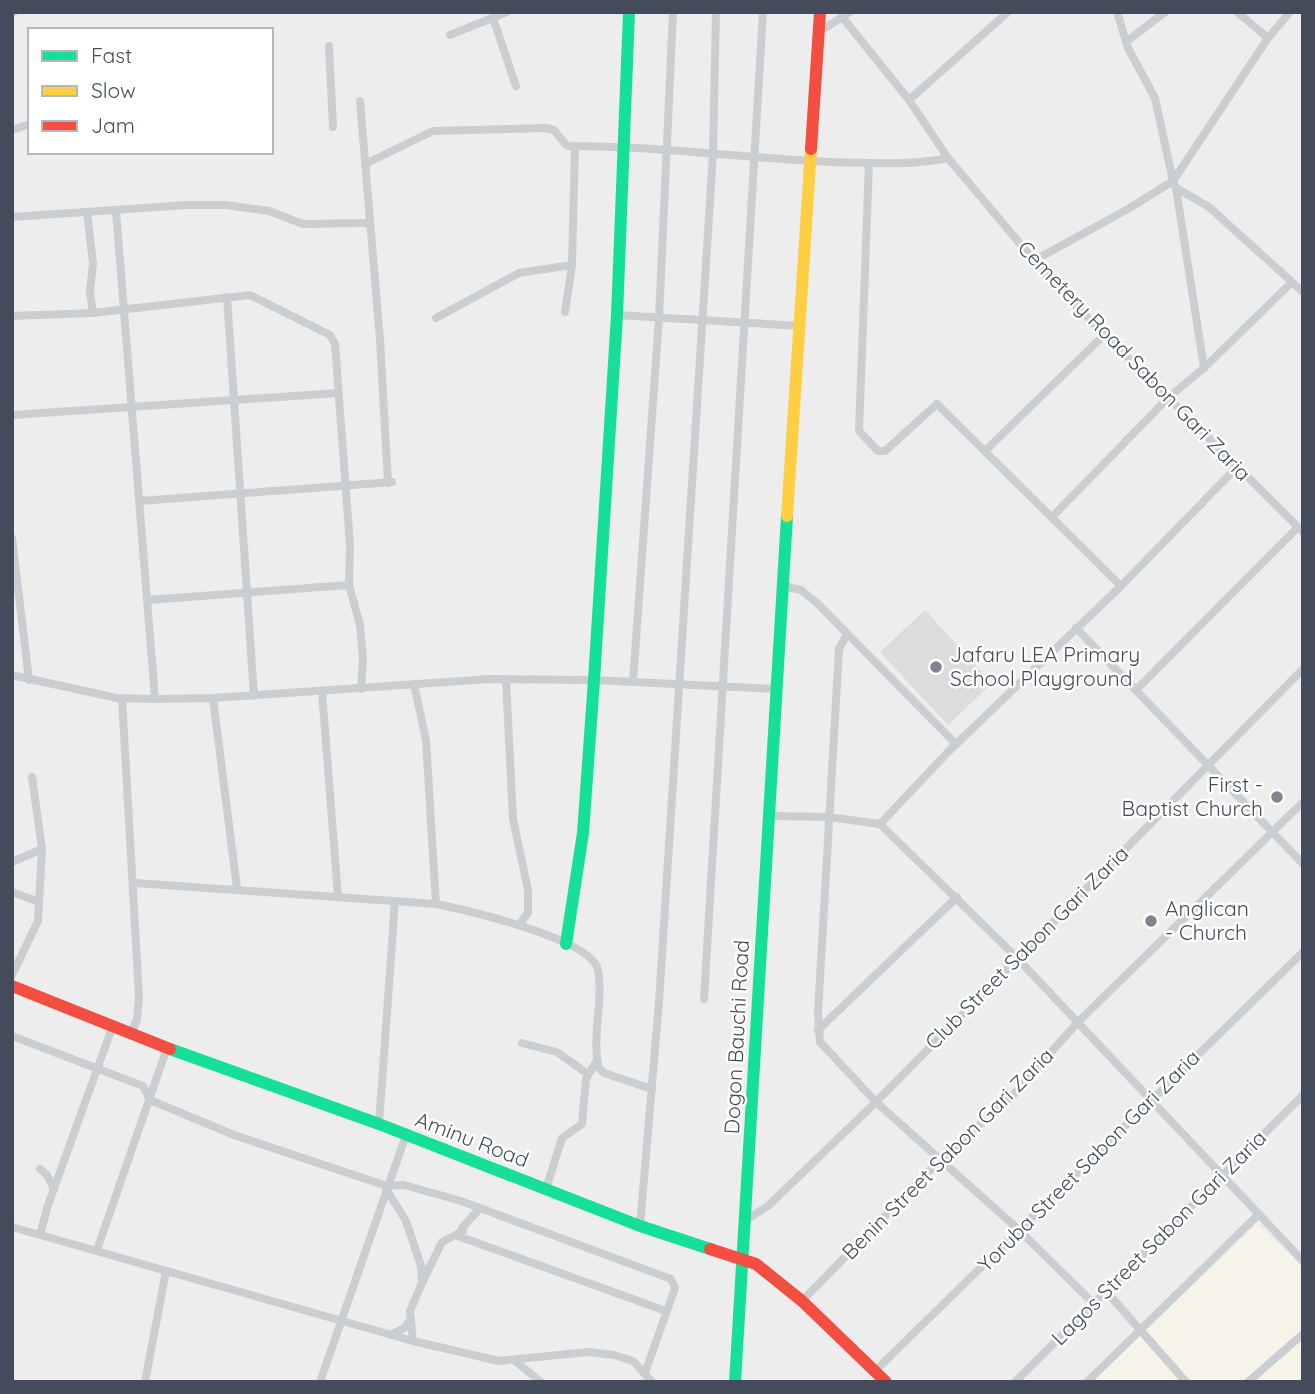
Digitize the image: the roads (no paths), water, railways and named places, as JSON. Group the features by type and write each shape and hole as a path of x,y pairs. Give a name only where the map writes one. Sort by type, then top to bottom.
{"street":[{"path":"450,35 507,12"},
{"path":"566,944 583,833 594,680 617,315 621,145 629,12"},
{"path":"633,682 659,318 673,12"},
{"path":"640,1226 652,1089 713,154 716,12"},
{"path":"704,999 747,324 763,12"},
{"name":"Dogon Bauchi Road","path":"735,1382 768,816 820,12"},
{"path":"909,100 1008,12"},
{"path":"1117,12 1126,42 1155,98 1174,184 1204,368"},
{"path":"1126,42 1165,12"},
{"path":"1237,12 1268,38"},
{"path":"1035,260 1174,184 1268,38 1290,12"},
{"path":"819,32 847,15"},
{"name":"Cemetery Road Sabon Gari Zaria","path":"847,15 948,158 1035,260 1104,335 1300,529"},
{"path":"493,18 516,86"},
{"path":"329,46 333,127"},
{"path":"141,501 390,483 360,101"},
{"path":"365,164 419,135 447,129 546,128 559,134 566,145 621,145 812,161 923,163 948,158"},
{"path":"565,312 572,265 576,146"},
{"path":"869,163 859,431 878,451 885,452 937,404 1121,586"},
{"path":"1174,184 1209,206 1303,292"},
{"path":"12,217 226,205 269,211 303,223 370,223"},
{"path":"116,211 155,699"},
{"path":"87,212 93,263 90,292 93,313"},
{"path":"436,318 519,273 572,265"},
{"path":"1052,517 1169,397 1204,368 1291,283"},
{"path":"12,316 93,313 254,295 330,335 335,344 346,486 350,545 349,585 360,625 363,660 361,689"},
{"path":"227,297 254,696"},
{"path":"617,315 801,326"},
{"path":"985,451 1104,335"},
{"path":"12,415 338,393"},
{"path":"880,824 956,744 1121,586 1236,468"},
{"path":"1137,689 1300,529"},
{"path":"12,538 15,587 29,680"},
{"path":"148,600 349,585"},
{"path":"784,586 795,587 809,596 956,744"},
{"path":"1076,628 1303,864"},
{"path":"847,634 839,649 828,817 818,1030 820,1042 876,1102 1019,1230 1094,1304"},
{"name":"Club Street Sabon Gari Zaria","path":"746,1220 768,1206 876,1102 1016,957 1303,670"},
{"path":"12,675 122,698 155,699 254,696 506,679 594,680 776,689"},
{"path":"506,679 513,819 528,890 528,913 519,925"},
{"path":"414,684 426,740 436,904"},
{"path":"322,692 338,896"},
{"path":"122,698 135,883 139,997 131,1035"},
{"path":"213,698 237,888"},
{"path":"12,975 38,920 43,849 32,777"},
{"name":"Benin Street Sabon Gari Zaria","path":"802,1301 940,1160 1014,1094 1078,1022 1303,802"},
{"path":"768,816 828,817 880,824 1016,957 1222,1176 1301,1255"},
{"path":"12,862 43,849"},
{"path":"135,883 237,888 436,904 519,925 586,952 598,970 597,1060 604,1073 652,1089"},
{"path":"12,892 39,902"},
{"path":"818,1030 957,897"},
{"path":"379,1125 396,901"},
{"name":"Yoruba Street Sabon Gari Zaria","path":"876,1370 1303,952"},
{"name":"Aminu Road","path":"12,986 112,1028 406,1135 640,1226 756,1264 802,1301 886,1382"},
{"path":"40,1235 112,1028"},
{"path":"12,1036 143,1086 150,1100 234,1135 387,1188 404,1185 480,1208 671,1279 675,1288 645,1373"},
{"path":"522,1043 556,1052 588,1074"},
{"path":"97,1250 167,1048"},
{"path":"546,1189 562,1138 582,1124 588,1074 597,1060"},
{"name":"Lagos Street Sabon Gari Zaria","path":"1015,1382 1303,1095"},
{"path":"322,1381 406,1135"},
{"path":"40,1169 47,1175 54,1189"},
{"path":"387,1188 406,1221 421,1266 422,1283"},
{"path":"413,1341 410,1311 439,1245 460,1234 480,1208"},
{"path":"1087,1382 1259,1214"},
{"path":"12,1227 413,1341 499,1361 588,1352 633,1361 652,1382"},
{"path":"460,1234 666,1311"},
{"path":"145,1382 166,1271"},
{"path":"1106,1291 1186,1382"},
{"path":"391,1335 404,1328 411,1319"},
{"path":"1248,1382 1303,1334"},
{"path":"515,1361 541,1382"}],"place":[{"name":"Jafaru LEA Primary School Playground","path":"936,667"},
{"name":"First - Baptist Church","path":"1277,797"},
{"name":"Anglican - Church","path":"1151,921"}]}
